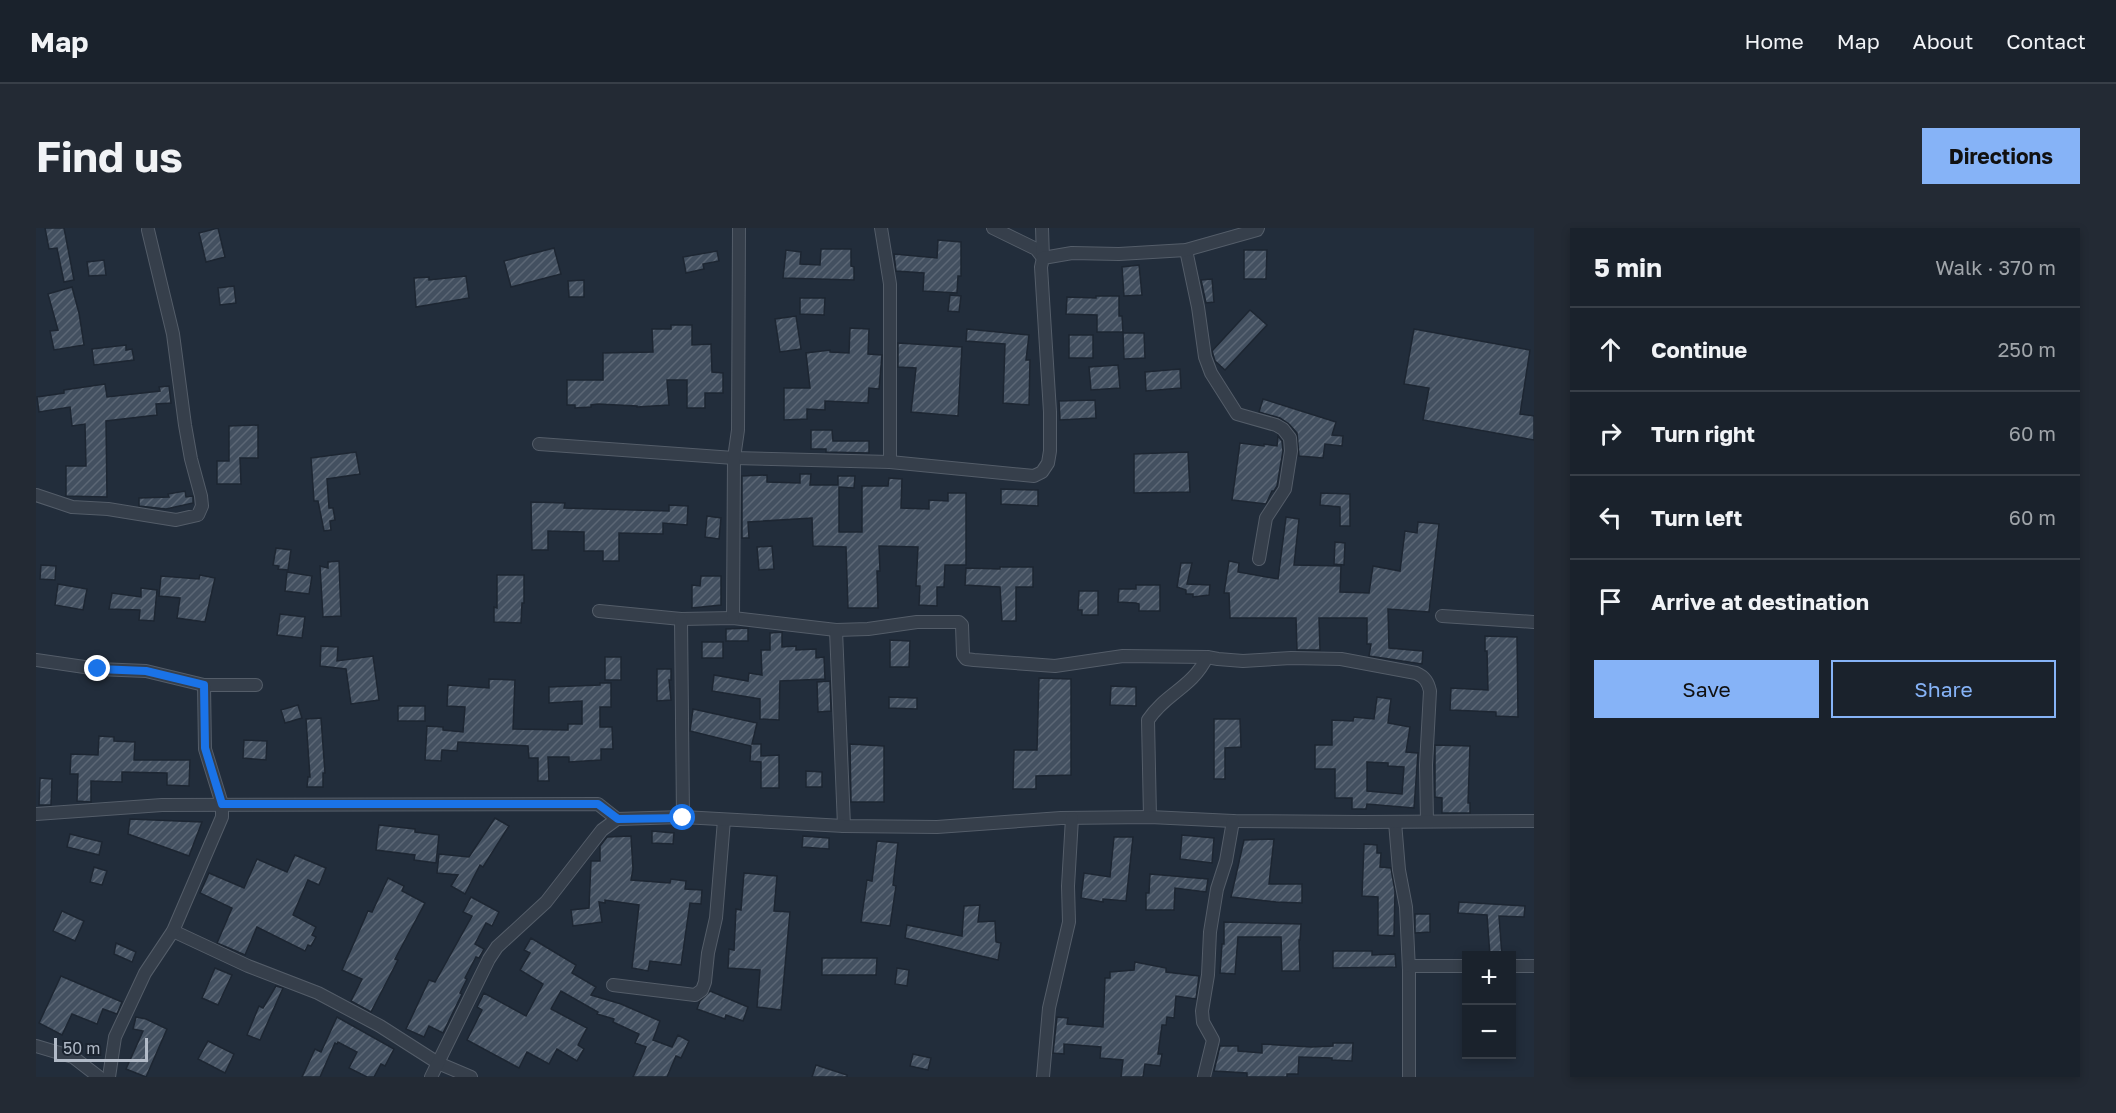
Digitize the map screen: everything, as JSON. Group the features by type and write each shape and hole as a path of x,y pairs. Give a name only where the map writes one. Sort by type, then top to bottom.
{"street":[{"path":"733,618 735,458 738,430 738,228"},
{"path":"881,228 890,284 890,462"},
{"path":"993,228 1036,249 1043,258"},
{"path":"539,444 735,458 890,462 1035,476 1042,472 1048,463 1050,451 1050,412 1041,267 1042,228"},
{"path":"1043,258 1072,253 1119,254 1186,250 1258,228"},
{"path":"36,495 72,507 108,509 176,520 198,515 202,506 185,425 172,334 148,230"},
{"path":"1186,250 1198,307 1205,357 1210,373 1237,414 1276,424 1290,438 1291,451 1285,489 1266,518 1259,559"},
{"path":"599,611 681,619 733,618 836,630 868,629 917,622 958,622 962,625 963,655 966,659 1056,666 1123,656 1207,657 1243,661 1290,658 1341,659 1416,673 1423,676 1430,691 1426,765 1427,821"},
{"path":"1442,616 1534,622"},
{"path":"681,619 683,818"},
{"path":"836,630 844,826"},
{"path":"1150,818 1148,720 1167,699 1193,679 1207,657"},
{"path":"36,660 98,669 146,671 204,685 256,685"},
{"path":"109,1077 115,1037 145,973 173,931 222,817 222,804 205,748 204,685"},
{"path":"36,814 162,805 598,804 618,819"},
{"path":"598,804 602,830"},
{"path":"431,1077 497,946 546,902 602,830 618,819 683,818 844,826 937,827 1072,818 1233,821 1534,821"},
{"path":"1043,1077 1049,1008 1069,922 1068,886 1072,818"},
{"path":"613,985 695,995 702,990 716,918 724,820"},
{"path":"1204,1077 1213,1040 1203,1022 1202,1011 1208,975 1210,940 1217,889 1226,861 1233,821"},
{"path":"1395,822 1399,870 1406,907 1409,966 1408,1077"},
{"path":"173,931 248,966 318,993 380,1026 438,1063 471,1077"},
{"path":"1409,966 1462,966"},
{"path":"1516,966 1534,966"},
{"path":"36,1046 73,1057 99,1077"}],"building":[{"path":"45,228 64,228 74,280 64,282 57,248 49,249"},
{"path":"218,228 225,257 206,262 199,233"},
{"path":"938,240 961,242 961,276 958,276 957,293 923,291 924,273 896,271 894,254 937,258"},
{"path":"554,248 561,274 511,287 504,261"},
{"path":"821,249 851,249 854,280 783,278 786,250 801,252 800,264 820,265"},
{"path":"1244,250 1267,250 1266,279 1244,279"},
{"path":"717,251 719,261 703,264 704,269 686,273 683,257"},
{"path":"104,260 106,275 89,276 87,262"},
{"path":"1139,265 1142,295 1124,296 1122,267"},
{"path":"466,276 469,298 416,307 414,278 429,277 429,280"},
{"path":"1212,279 1214,302 1206,303 1201,280"},
{"path":"584,280 584,297 569,297 568,281"},
{"path":"234,286 236,303 220,305 218,288"},
{"path":"72,287 84,345 54,350 50,331 58,330 48,294"},
{"path":"950,295 961,296 959,312 948,311"},
{"path":"1096,296 1119,296 1119,316 1122,316 1123,332 1097,332 1097,315 1066,314 1067,297 1096,298"},
{"path":"800,298 825,298 824,315 800,314"},
{"path":"1250,310 1267,325 1225,370 1215,361 1212,351"},
{"path":"796,316 801,349 780,352 775,319"},
{"path":"671,325 692,325 692,345 711,344 712,372 723,373 723,393 705,393 705,408 687,408 687,380 667,380 669,405 637,407 598,404 575,408 575,405 567,405 567,380 603,380 603,353 653,352 652,329 671,329"},
{"path":"850,328 869,329 868,354 882,355 879,389 869,388 868,403 825,401 825,410 807,409 807,419 784,420 784,388 810,388 806,353 830,350 830,352 849,353"},
{"path":"967,329 1029,335 1026,360 1030,360 1029,405 1003,403 1005,344 966,341"},
{"path":"1414,329 1530,350 1520,414 1534,416 1534,440 1423,420 1429,388 1404,384"},
{"path":"1123,333 1144,333 1145,358 1124,359"},
{"path":"1069,335 1093,335 1093,358 1069,358"},
{"path":"898,343 962,347 958,416 911,412 916,368 898,367"},
{"path":"126,345 126,350 132,349 134,360 94,365 92,349"},
{"path":"1118,365 1120,388 1091,390 1089,367"},
{"path":"1180,369 1181,388 1146,391 1145,372"},
{"path":"105,384 107,397 160,391 159,387 169,386 171,403 156,404 157,415 106,421 107,497 66,496 66,466 86,466 85,424 72,426 70,407 39,412 37,397 64,393 64,390"},
{"path":"1263,399 1336,422 1332,435 1343,436 1342,446 1325,444 1323,458 1299,456 1297,433 1280,418 1259,412"},
{"path":"1095,400 1096,418 1060,420 1059,401"},
{"path":"258,425 258,458 240,458 241,484 217,484 217,461 229,461 229,426"},
{"path":"811,430 832,430 833,441 869,441 869,453 826,452 826,449 811,449"},
{"path":"1278,436 1282,441 1283,451 1277,486 1266,504 1232,500 1240,443 1277,446"},
{"path":"356,452 360,474 327,479 329,508 333,508 335,520 330,521 331,530 324,531 318,501 314,501 311,458"},
{"path":"1188,452 1190,492 1134,493 1134,454"},
{"path":"800,474 811,474 810,485 838,485 838,476 855,476 854,488 839,487 839,532 862,532 862,486 888,486 889,478 902,479 901,508 929,509 929,500 948,501 948,493 966,493 966,565 945,565 944,587 937,587 937,606 919,605 920,586 916,586 918,547 879,546 878,608 848,608 846,547 813,546 812,518 748,522 749,538 742,538 742,476 767,475 767,482 800,483"},
{"path":"1001,489 1038,490 1038,506 1001,504"},
{"path":"185,491 186,497 193,496 193,503 166,509 139,506 139,498 169,497 168,494"},
{"path":"1321,493 1350,494 1350,526 1340,526 1340,507 1320,505"},
{"path":"531,502 565,503 564,508 669,511 669,505 688,506 687,525 663,523 663,534 619,533 619,561 603,561 603,551 584,551 584,532 548,531 548,550 532,550"},
{"path":"707,516 721,518 719,539 705,537"},
{"path":"1286,517 1299,519 1294,565 1341,566 1340,592 1369,593 1373,566 1400,571 1405,531 1417,533 1418,522 1439,524 1429,612 1388,609 1389,648 1423,651 1422,664 1369,656 1371,644 1367,644 1367,618 1319,618 1320,650 1297,650 1296,618 1230,618 1229,593 1224,593 1229,561 1239,563 1238,572 1278,579"},
{"path":"1335,542 1345,543 1344,565 1334,564"},
{"path":"772,546 774,569 759,570 757,547"},
{"path":"276,548 291,550 288,570 278,569 279,566 273,565"},
{"path":"339,561 341,616 323,617 320,566 328,568 328,562"},
{"path":"1181,563 1192,563 1187,584 1210,585 1209,595 1193,597 1193,594 1186,594 1186,590 1177,587"},
{"path":"41,565 56,566 55,580 40,579"},
{"path":"1000,567 1033,567 1033,587 1016,587 1016,621 1002,621 1000,587 965,585 966,568 1000,569"},
{"path":"287,572 312,576 309,594 285,591"},
{"path":"200,575 215,578 205,622 177,618 180,598 159,596 161,576 199,579"},
{"path":"497,575 524,575 521,623 494,622 494,607 497,608"},
{"path":"701,576 721,576 721,605 692,608 692,585 700,586"},
{"path":"58,584 87,589 83,610 55,605"},
{"path":"1136,585 1160,585 1160,611 1139,611 1139,604 1118,602 1119,589 1136,589"},
{"path":"141,588 157,590 154,621 139,620 140,610 109,609 112,593 141,597"},
{"path":"1079,591 1098,591 1098,615 1082,615 1082,610 1078,610"},
{"path":"280,614 305,617 302,638 277,635"},
{"path":"748,628 748,641 726,641 726,629"},
{"path":"782,632 782,647 796,646 796,650 816,649 816,658 824,657 825,679 780,681 779,720 760,719 760,699 712,691 714,675 748,681 749,673 762,675 761,650 770,650 770,633"},
{"path":"1485,636 1517,637 1518,717 1496,716 1496,712 1450,710 1451,688 1488,690"},
{"path":"890,640 910,641 909,667 890,667"},
{"path":"702,642 723,642 723,658 702,658"},
{"path":"321,646 338,647 337,661 373,656 379,700 351,704 346,669 320,666"},
{"path":"605,657 621,657 621,680 605,680"},
{"path":"657,669 671,669 671,680 669,680 671,700 657,701"},
{"path":"1039,678 1071,679 1071,775 1036,776 1036,789 1013,789 1014,750 1037,750"},
{"path":"489,679 515,680 513,729 568,730 568,724 582,724 582,701 549,703 549,687 611,683 611,707 600,707 600,727 612,727 613,749 601,749 601,760 569,762 569,757 548,757 549,781 538,781 538,758 529,758 528,746 458,742 457,751 442,750 441,761 425,760 427,726 463,732 465,707 447,706 448,685 489,688"},
{"path":"830,681 831,711 818,712 817,682"},
{"path":"1111,686 1136,687 1136,706 1110,705"},
{"path":"889,697 917,698 917,709 889,708"},
{"path":"1377,697 1391,699 1388,723 1410,727 1406,752 1418,753 1414,808 1367,804 1366,809 1352,809 1352,798 1335,798 1335,769 1315,769 1315,745 1332,745 1332,720 1353,721 1354,717 1374,719","holes":["1367,762 1388,763 1388,766 1404,767 1402,794 1367,791"]},
{"path":"298,705 302,718 285,723 281,710"},
{"path":"398,706 425,706 425,721 398,721"},
{"path":"693,709 757,723 752,744 761,744 761,756 779,755 779,788 761,788 761,762 750,761 751,746 690,731"},
{"path":"321,718 325,773 323,773 323,787 307,787 308,777 310,777 306,719"},
{"path":"1214,719 1240,719 1241,747 1225,748 1225,779 1214,779"},
{"path":"99,736 114,737 114,741 135,742 134,760 190,760 189,786 167,785 167,773 122,772 122,782 91,781 91,802 77,801 78,774 70,774 71,754 98,755"},
{"path":"244,740 267,741 266,760 243,758"},
{"path":"850,744 884,746 884,802 851,802"},
{"path":"1435,745 1470,746 1468,803 1470,803 1470,813 1442,813 1442,798 1435,797"},
{"path":"806,771 822,772 822,787 806,787"},
{"path":"40,778 52,779 51,805 39,805"},
{"path":"495,818 509,826 483,867 480,865 465,894 451,886 458,875 437,873 439,854 469,857"},
{"path":"130,819 202,822 189,856 128,834"},
{"path":"379,825 415,829 415,832 439,835 436,863 414,860 415,855 376,850"},
{"path":"652,831 674,833 673,844 652,843"},
{"path":"70,834 102,842 99,855 67,847"},
{"path":"1182,835 1214,838 1212,863 1180,859"},
{"path":"631,836 633,869 631,880 670,883 671,879 686,881 685,889 702,890 701,904 690,903 681,965 650,961 648,971 632,968 639,905 605,900 605,903 599,902 602,922 573,926 571,910 589,908 591,861 600,861 600,846 607,837"},
{"path":"803,836 829,838 829,849 802,847"},
{"path":"1114,837 1133,837 1126,901 1103,899 1103,902 1081,898 1084,873 1110,877"},
{"path":"1274,839 1269,884 1302,884 1302,903 1231,897 1244,840"},
{"path":"877,841 898,843 893,885 896,886 890,926 861,922 867,880 872,881"},
{"path":"1364,844 1377,845 1377,853 1381,853 1380,867 1391,868 1395,891 1394,936 1378,935 1378,897 1362,896"},
{"path":"295,855 326,868 319,885 308,880 293,915 316,927 312,935 316,937 311,946 308,945 305,951 257,927 245,955 217,943 232,908 200,893 209,873 244,888 257,859 287,872"},
{"path":"94,867 107,871 102,885 90,882"},
{"path":"744,873 777,876 774,911 790,912 781,1010 757,1007 760,970 728,968 729,949 734,950 736,909 741,910"},
{"path":"1150,874 1208,879 1206,892 1175,888 1174,910 1146,910 1146,893 1149,893"},
{"path":"388,878 404,886 402,891 425,903 395,959 398,960 371,1012 351,1001 362,979 342,970 368,911 372,912"},
{"path":"471,897 499,912 492,926 486,923 475,944 484,949 479,958 476,957 465,978 467,979 460,993 462,994 443,1033 429,1026 424,1037 406,1029 429,980 435,982 472,916 463,912"},
{"path":"1459,902 1525,906 1524,917 1499,916 1502,951 1490,951 1487,915 1458,913"},
{"path":"980,905 978,922 995,921 996,942 1001,943 998,960 905,938 907,925 962,936 964,906"},
{"path":"62,911 84,921 75,941 53,931"},
{"path":"1415,914 1430,914 1430,932 1415,933"},
{"path":"1224,922 1301,924 1300,971 1282,971 1281,937 1238,937 1235,974 1220,973"},
{"path":"531,938 576,965 572,973 596,987 591,995 621,1004 660,1021 653,1040 672,1047 678,1035 689,1041 681,1058 676,1056 667,1077 633,1077 646,1047 635,1043 639,1034 613,1022 614,1019 597,1014 598,1012 561,991 551,1009 587,1028 578,1045 584,1049 577,1061 557,1049 549,1064 527,1052 519,1068 467,1040 482,1010 477,1007 484,993 526,1016 543,984 520,970 530,953 524,950"},
{"path":"116,943 136,952 132,962 114,954"},
{"path":"1333,951 1372,951 1372,955 1395,954 1396,967 1333,968"},
{"path":"822,958 877,958 876,975 822,975"},
{"path":"1135,962 1166,968 1166,972 1199,976 1196,999 1176,996 1174,1018 1167,1017 1166,1025 1162,1025 1158,1054 1162,1054 1160,1066 1145,1064 1143,1077 1121,1077 1123,1060 1100,1058 1101,1047 1064,1044 1064,1054 1053,1053 1057,1017 1068,1018 1067,1024 1103,1027 1105,978 1110,978 1110,972 1134,970"},
{"path":"215,968 232,975 218,1005 202,998"},
{"path":"897,968 909,970 907,986 895,984"},
{"path":"61,976 122,1002 117,1014 103,1009 97,1024 72,1014 62,1035 39,1023"},
{"path":"276,986 283,988 260,1040 247,1035 259,1006 263,1008"},
{"path":"710,991 748,1007 743,1021 726,1015 725,1019 697,1009 700,1001"},
{"path":"136,1017 167,1029 146,1077 126,1069 143,1031 133,1029"},
{"path":"337,1017 394,1049 385,1066 381,1064 374,1077 367,1077 349,1068 357,1052 338,1042 335,1043 320,1077 302,1077 315,1049 321,1052"},
{"path":"208,1041 234,1054 225,1073 198,1059"},
{"path":"1333,1043 1353,1043 1352,1061 1299,1057 1298,1074 1287,1074 1287,1077 1247,1077 1247,1073 1214,1071 1220,1046 1238,1046 1238,1051 1262,1053 1262,1044 1311,1047 1333,1046"},
{"path":"913,1054 931,1058 928,1070 910,1066"},
{"path":"816,1065 847,1075 847,1077 812,1077"}],"route":[{"path":"98,669 146,671 204,685 205,748 209,768 222,804 598,804 618,819 683,818"}]}
